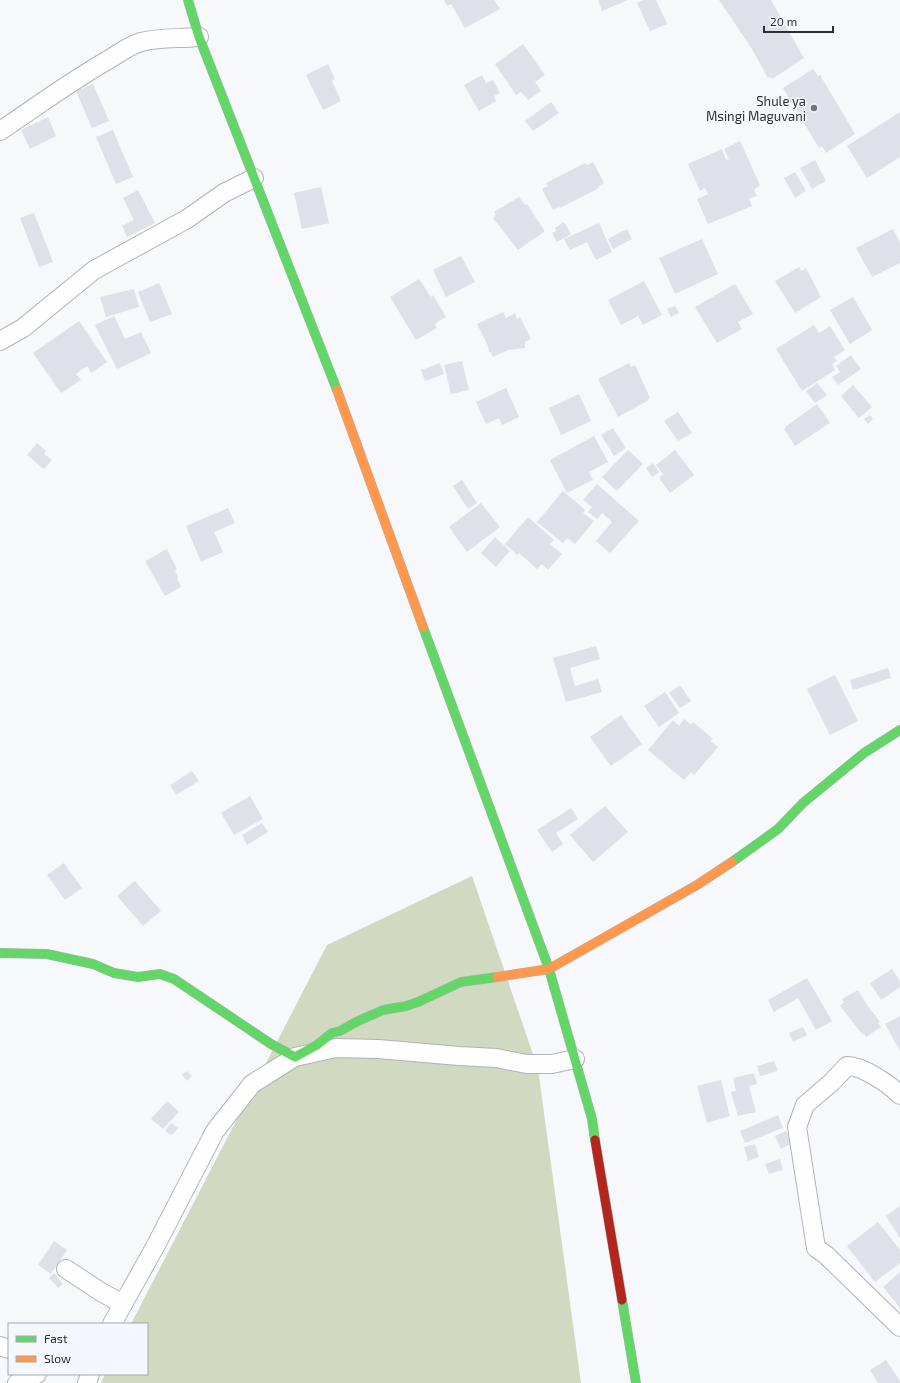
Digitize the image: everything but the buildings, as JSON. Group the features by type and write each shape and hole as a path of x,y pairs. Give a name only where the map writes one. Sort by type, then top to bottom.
{"street":[{"path":"188,0 199,37 336,388 549,969 592,1119 636,1383"},
{"path":"0,131 37,107 78,77 139,43 158,38 178,39 199,37"},
{"path":"0,341 23,328 94,270 187,219 224,193 254,178"},
{"path":"113,1323 156,1245 215,1131 252,1084 317,1045 332,1034 383,1010 406,1006 418,1002 461,982 549,969 653,911 731,863 778,829 803,803 864,753 900,730"},
{"path":"0,954 47,954 93,964 114,973 138,977 160,974 174,979 271,1044 295,1057 336,1048 378,1049 496,1058 527,1064 552,1064 575,1059"},
{"path":"900,1095 879,1079 855,1066 847,1066 832,1082 805,1104 797,1127 816,1248 826,1255 900,1327"},
{"path":"66,1269 101,1292 123,1304"},
{"path":"17,1383 35,1375"}],"green space":[{"path":"472,876 538,1069 581,1383 101,1383 105,1375 148,1375 148,1323 132,1323 327,945"}],"traffic: fast":[{"path":"188,0 199,37 337,390"},
{"path":"423,627 549,969 592,1119 595,1140"},
{"path":"732,862 778,829 803,803 864,753 900,730"},
{"path":"0,953 47,954 93,964 114,973 138,977 160,974 174,979 271,1044 295,1057 317,1045 332,1033 340,1031 383,1010 406,1006 418,1002 461,982 497,977"},
{"path":"622,1300 636,1383"}],"traffic: slow":[{"path":"337,390 423,627"},
{"path":"497,977 549,969 697,885 732,862"}],"traffic: jam":[{"path":"595,1140 622,1300"}],"place":[{"name":"Shule ya Msingi Maguvani","path":"814,108"}]}
